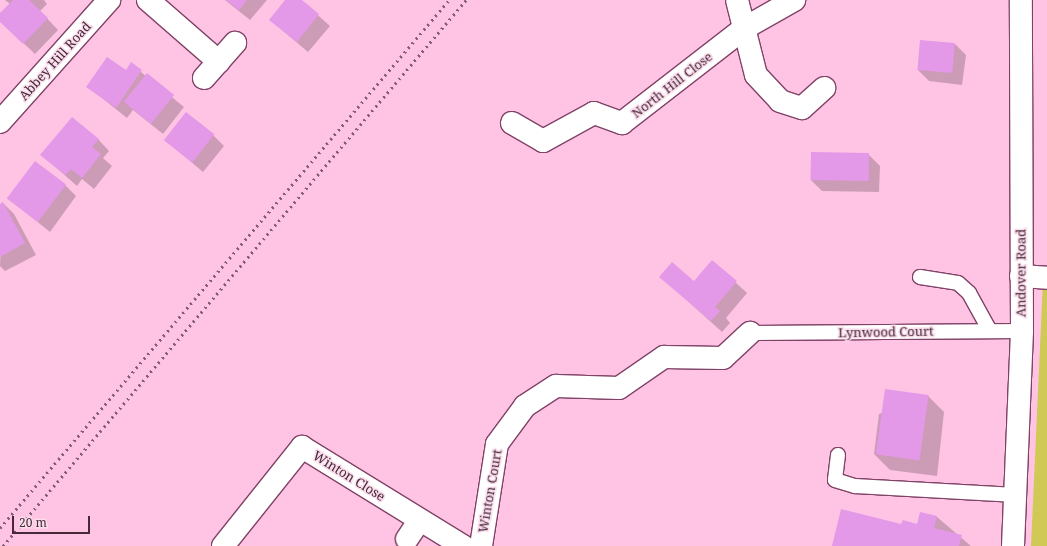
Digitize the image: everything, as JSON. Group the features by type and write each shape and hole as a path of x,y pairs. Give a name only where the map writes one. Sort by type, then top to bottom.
{"street":[{"name":"Abbey Hill Road","path":"0,122 110,0"},
{"path":"148,0 219,62"},
{"path":"737,0 743,29 756,75 780,101 802,108 824,88"},
{"name":"North Hill Close","path":"512,124 543,141 594,113 622,123 743,29 794,0"},
{"name":"Andover Road","path":"1014,546 1022,332 1021,0"},
{"path":"204,78 235,43"},
{"path":"1021,276 1047,278"},
{"name":"Winton Court","path":"480,546 497,444 525,406 556,386 619,388 664,357 723,358 750,333"},
{"name":"Winton Close","path":"223,546 302,447 419,521 464,546"},
{"path":"407,539 419,521"}],"lane":[{"path":"920,277 958,282 969,293 990,331"},
{"name":"Lynwood Court","path":"750,333 1022,332"},
{"path":"838,455 835,480 855,486 1016,495"}],"shaded area":[{"path":"1043,281 1047,282 1047,546 1031,546"}],"building":[{"path":"13,0 29,0 48,18 23,44 0,22 0,13"},
{"path":"226,0 247,0 239,10"},
{"path":"285,0 302,0 319,14 297,42 269,20"},
{"path":"920,40 955,43 952,73 917,70"},
{"path":"107,57 126,70 131,62 142,70 116,108 86,87"},
{"path":"147,73 174,95 151,124 124,102"},
{"path":"186,112 214,134 192,163 164,140"},
{"path":"72,117 99,139 92,147 101,154 82,178 71,169 65,175 40,155"},
{"path":"811,152 869,153 869,181 811,180"},
{"path":"35,161 66,184 38,222 7,199"},
{"path":"3,202 25,243 0,257 0,204"},
{"path":"712,260 737,281 715,307 720,311 711,321 659,277 672,262 694,281"},
{"path":"885,389 929,395 919,460 876,454"},
{"path":"841,509 901,524 903,520 917,524 920,512 937,516 934,528 962,535 959,546 832,546"}],"railway":[{"path":"0,528 449,0"},
{"path":"3,546 466,0"}]}
